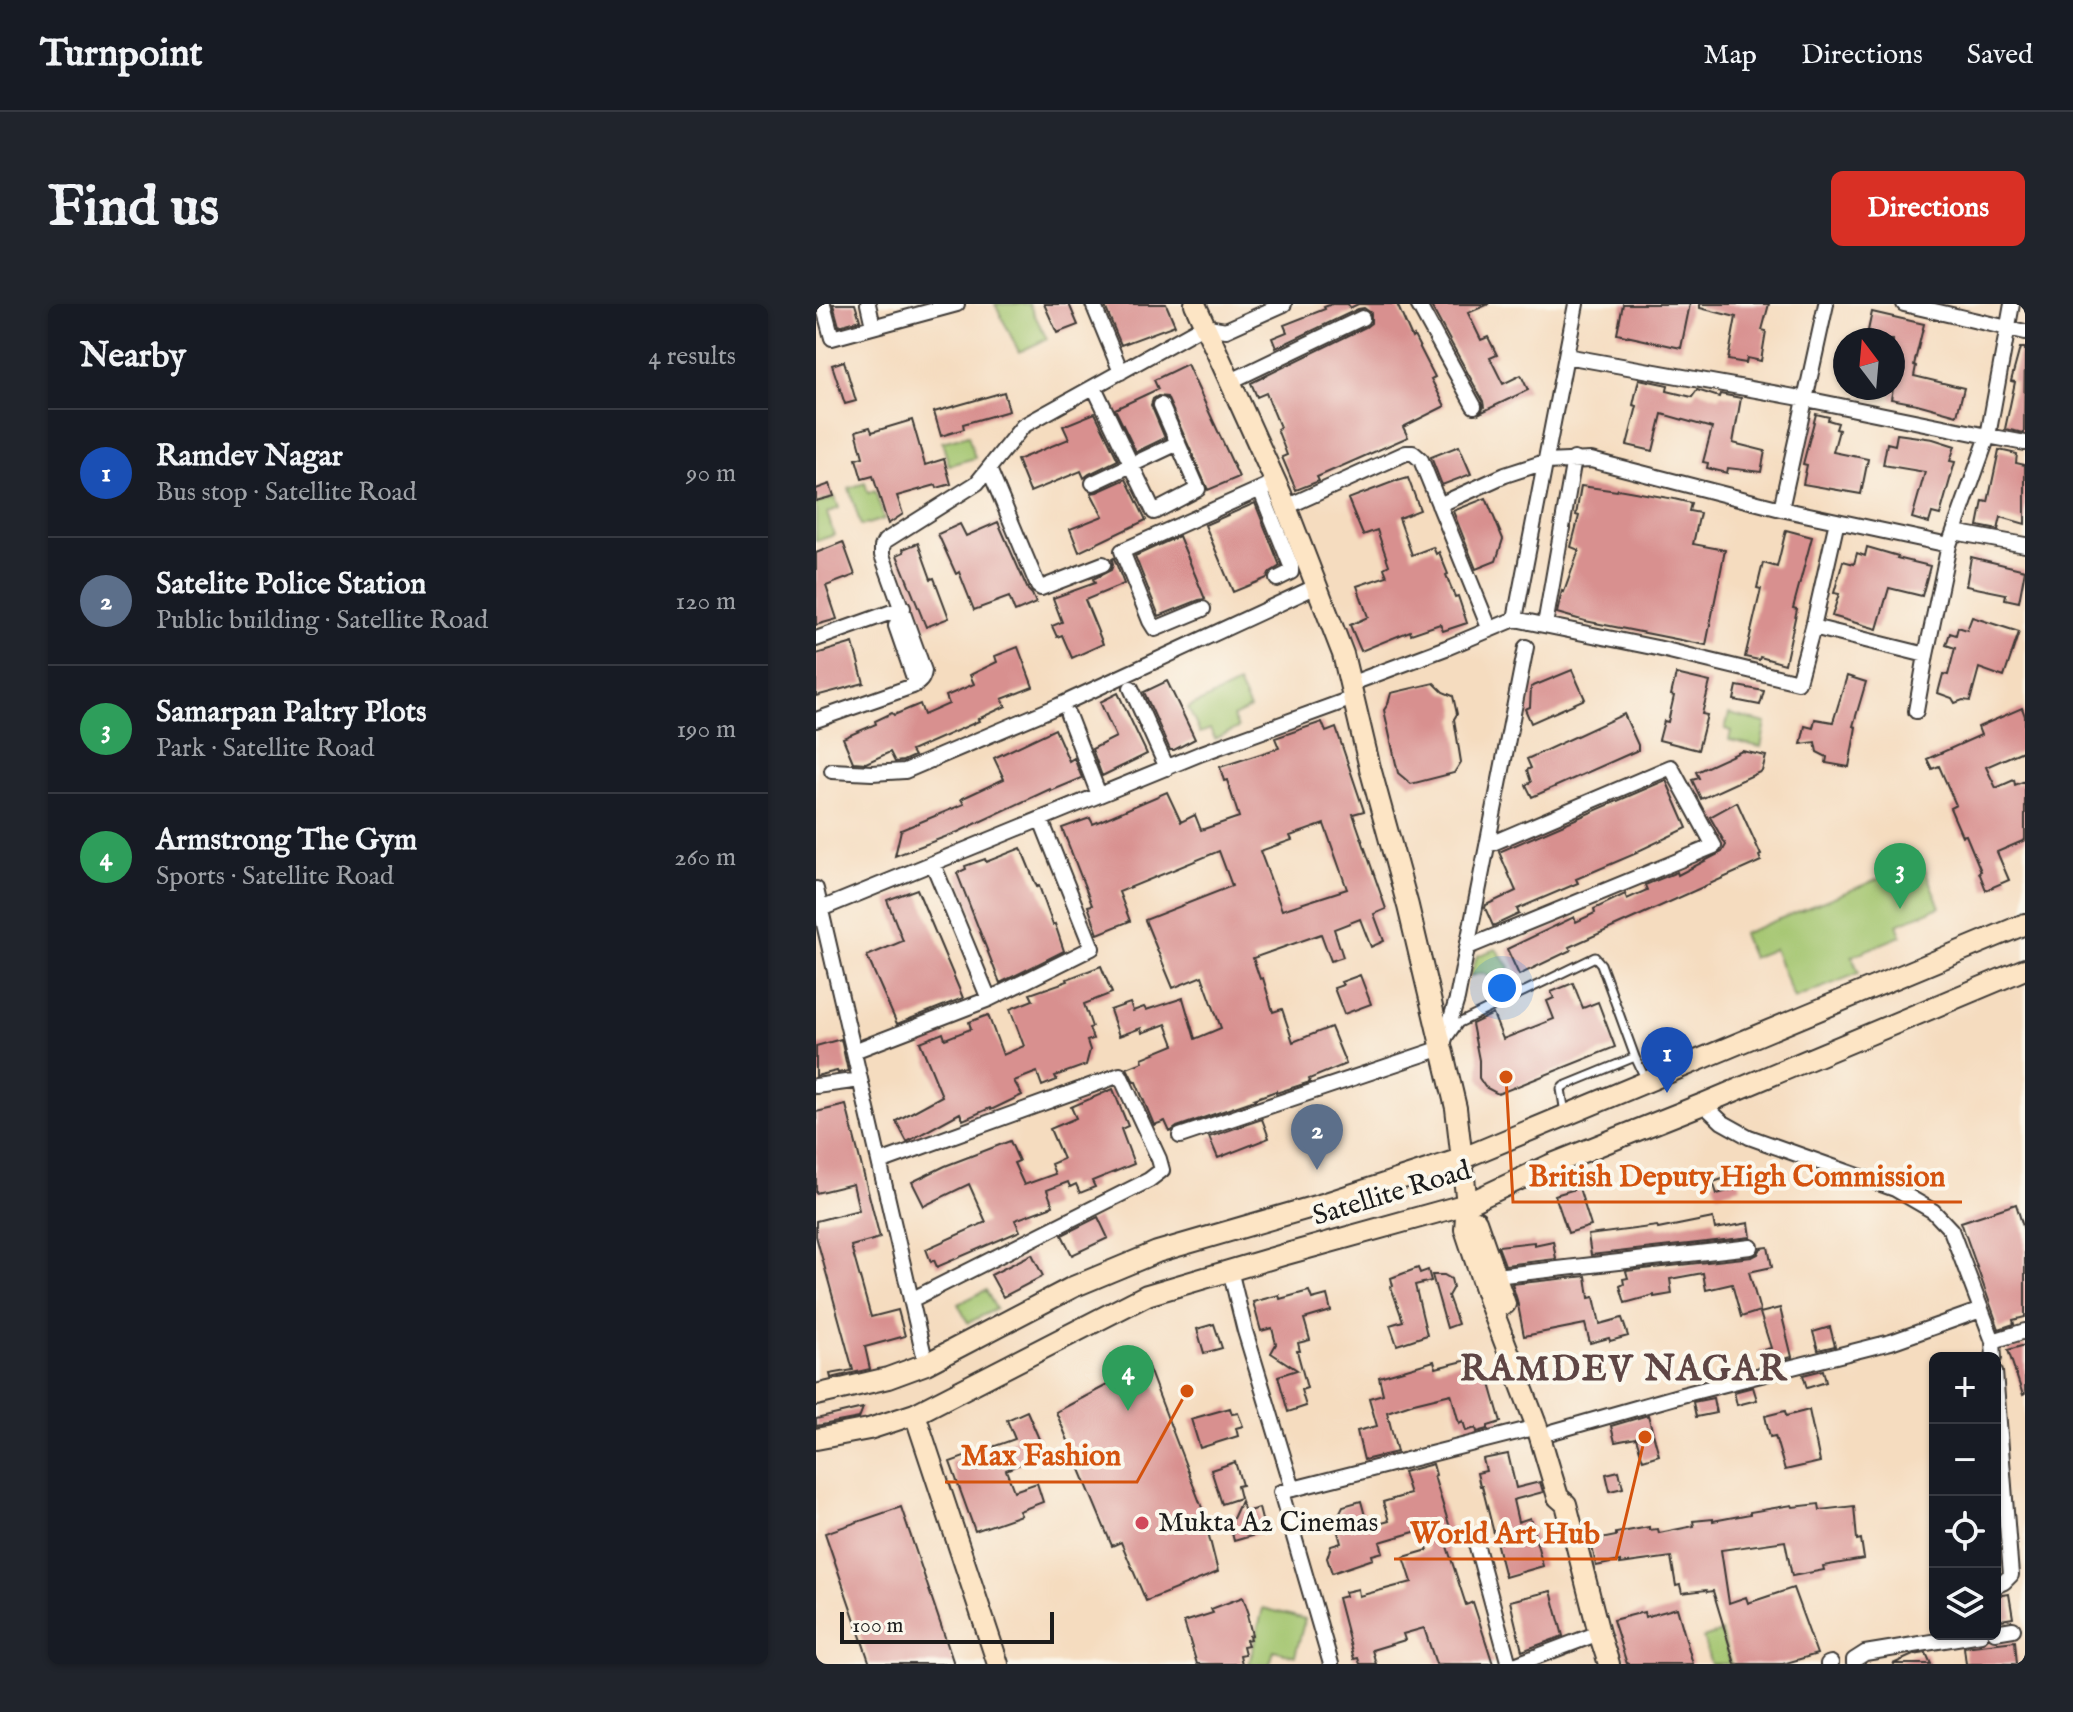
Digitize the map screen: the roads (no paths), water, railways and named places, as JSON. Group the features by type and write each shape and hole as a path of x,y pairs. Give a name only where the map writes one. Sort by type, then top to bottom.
{"main road":[{"path":"1195,304 1229,382 1268,486 1286,507 1343,654 1456,1108 1467,1204 1465,1229 1489,1301 1570,1491 1566,1504 1609,1664"},
{"name":"Satellite Road","path":"816,1395 888,1378 926,1364 1073,1287 1157,1252 1326,1203 1461,1159 2025,924"},
{"name":"Satellite Road","path":"816,1439 869,1429 915,1414 1147,1295 1467,1204 1550,1165 2025,969"},
{"path":"1467,1204 1478,1225 1544,1429"},
{"path":"915,1414 998,1664"}],"street":[{"path":"823,304 832,338 957,304"},
{"path":"868,304 873,326"},
{"path":"894,304 898,319"},
{"path":"1093,304 1121,372"},
{"path":"816,720 913,686 919,682 924,671 882,555 885,541 977,483 1023,426 1203,326 1226,330 1284,304"},
{"path":"1418,304 1474,406"},
{"path":"1515,619 1576,304"},
{"path":"1781,509 1826,304"},
{"path":"1904,304 2025,332"},
{"path":"1916,711 1952,539 1988,436 2012,304"},
{"path":"1229,382 1362,318"},
{"path":"1566,356 1806,399 2025,443"},
{"path":"1094,387 1154,512 1198,489 1161,405"},
{"path":"1093,483 1178,443"},
{"path":"1286,507 1406,453 1413,453 1421,460 1490,630"},
{"path":"1545,625 1574,459"},
{"path":"1439,505 1505,475 1545,462 1591,460 1837,521 1952,539 2025,545"},
{"path":"989,469 1038,586 1052,585 1103,564"},
{"path":"1203,609 1155,629 1122,551 1268,486 1291,566 1291,572 1277,579"},
{"path":"818,911 1352,691 1515,619 1657,648 1798,682 1837,521"},
{"path":"832,771 905,771 1058,706 1317,586"},
{"path":"816,639 903,608"},
{"path":"1813,627 1926,655"},
{"path":"1180,1136 1442,1048 1468,947 1526,647"},
{"path":"1131,688 1167,768"},
{"path":"1068,715 1099,795"},
{"path":"1468,947 1714,846 1671,767 1488,845"},
{"path":"854,1051 989,999 1092,948 1041,820"},
{"path":"933,864 989,999"},
{"path":"816,889 818,911 854,1051 926,1364"},
{"path":"880,1162 1120,1075 1162,1170 1149,1180 911,1300"},
{"path":"816,1086 860,1080"},
{"path":"1703,1104 1722,1122 1749,1137 1895,1189 1933,1211 1951,1230 1993,1341 1994,1352"},
{"path":"1495,1276 1751,1247"},
{"path":"1230,1270 1245,1331 1293,1489"},
{"path":"1331,1664 1281,1492 1891,1342 1981,1310"},
{"path":"1993,1341 2025,1331"},
{"path":"1999,1424 2011,1575 2001,1583"},
{"path":"1477,1547 1508,1661 1514,1664 1599,1633"},
{"path":"2001,1631 2013,1629"},
{"path":"1854,1664 1854,1660 1865,1653 1944,1640"}],"lane":[{"path":"1442,1048 1459,1023 1595,957 1601,964 1647,1081"},
{"path":"1566,1115 1560,1093 1564,1086 1635,1057"}],"place":[{"name":"Samarpan Paltry Plots","path":"1900,909"},
{"name":"British Deputy High Commission","path":"1506,1077"},
{"name":"Ramdev Nagar","path":"1667,1093"},
{"name":"Satelite Police Station","path":"1317,1170"},
{"name":"Max Fashion","path":"1187,1391"},
{"name":"Armstrong The Gym","path":"1128,1411"},
{"name":"World Art Hub","path":"1645,1437"},
{"name":"Mukta A2 Cinemas","path":"1142,1523"}],"district":[{"name":"RAMDEV NAGAR","path":"1624,1370"}]}
